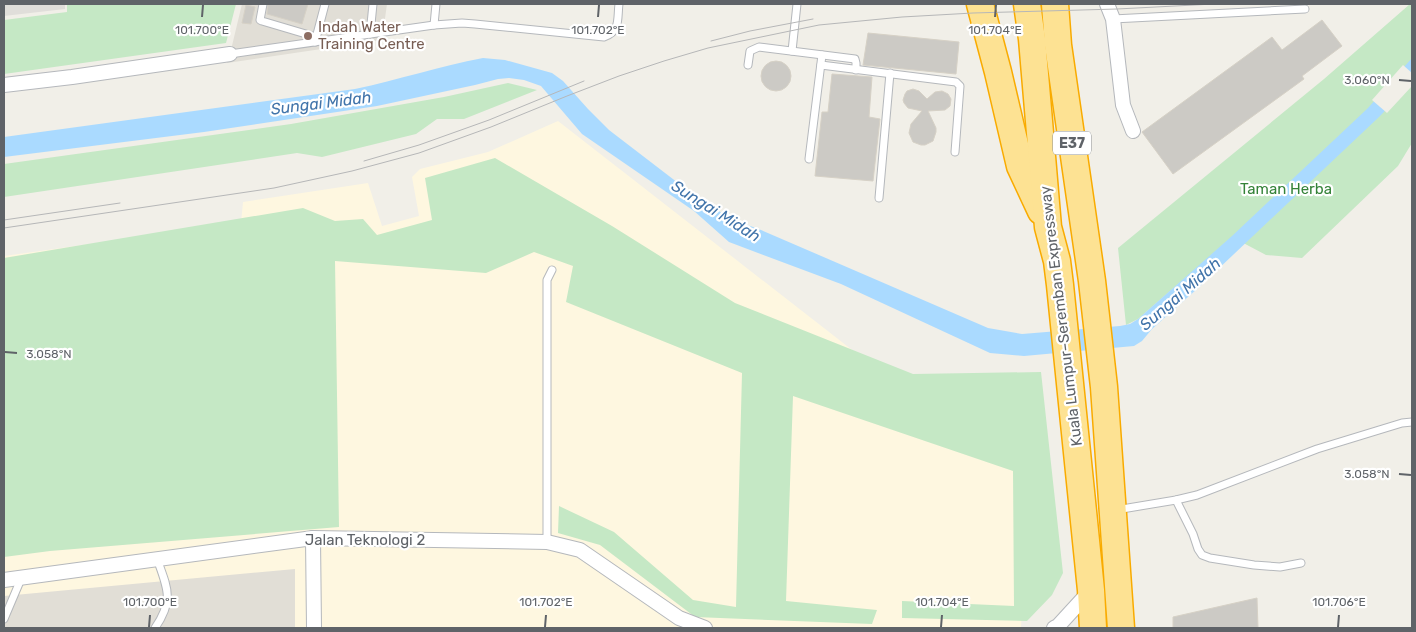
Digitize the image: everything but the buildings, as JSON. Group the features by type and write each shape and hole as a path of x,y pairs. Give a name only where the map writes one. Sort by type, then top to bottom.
{"highway":[{"path":"980,4 1020,166 1048,227"},
{"path":"998,4 998,72"},
{"name":"Kuala Lumpur–Seremban Expressway","path":"1027,4 1032,39 1048,227 1057,261 1060,285 1091,590 1093,628"},
{"name":"E37","path":"1055,4 1058,45 1092,281 1104,387 1121,628"}],"street":[{"path":"1107,4 1113,19 1123,105 1133,131"},
{"path":"4,85 230,54"},
{"path":"313,538 314,628"},
{"name":"Jalan Teknologi 2","path":"4,580 313,538 547,542 580,550 679,618 705,628"},
{"path":"1054,628 1091,590"}],"lane":[{"path":"263,4 260,20 316,40"},
{"path":"316,40 326,4"},
{"path":"370,34 373,4"},
{"path":"434,25 436,4"},
{"path":"230,54 316,40 450,23 604,38 615,32 618,4"},
{"path":"792,51 798,4"},
{"path":"1113,19 1305,9"},
{"path":"748,65 750,51 760,47 854,59 856,70"},
{"path":"809,159 822,55"},
{"path":"821,65 956,82 960,86 955,152"},
{"path":"879,198 890,74"},
{"path":"547,542 547,280 552,270"},
{"path":"1114,511 1197,495 1317,449 1402,423 1412,422"},
{"path":"1176,500 1202,555 1254,565 1280,567 1301,563"},
{"path":"155,628 164,613 168,596 164,577 157,559"},
{"path":"4,619 21,579"}],"shaded area":[{"path":"4,4 65,4 65,9 4,16"},
{"name":"Indah Water Training Centre","path":"242,4 387,4 382,40 227,63"},
{"path":"558,121 915,399 1020,439 1021,628 4,628 4,256 241,223 243,202 368,183 382,226 419,216 412,177 420,169 488,152"},
{"path":"295,569 295,628 4,628 4,596"}],"green space":[{"path":"67,4 236,4 226,43 4,74 4,20 67,12"},
{"name":"Taman Herba","path":"1412,4 1412,143 1398,166 1302,258 1266,255 1232,237 1138,319 1126,325 1118,248 1324,79"},
{"path":"508,83 537,90 464,119 437,119 416,134 322,157 297,153 4,197 4,164 291,124 444,97"},
{"path":"495,158 612,226 735,303 913,374 1041,372 1063,573 1052,595 1027,621 902,618 902,601 1014,606 1013,471 793,396 786,601 877,610 872,624 695,617 600,545 558,533 559,506 614,532 693,600 736,607 742,373 566,302 573,266 534,252 486,273 335,261 339,527 50,551 4,557 4,258 303,208 335,221 363,219 377,235 432,220 425,178"}],"water":[{"name":"Sungai Midah","path":"483,58 505,60 552,73 563,81 609,130 682,186 729,218 988,328 1022,334 1120,326 1130,324 1138,319 1232,236 1368,108 1412,58 1412,83 1379,117 1152,329 1142,341 1134,346 1024,356 990,353 841,284 729,242 694,211 582,134 541,86 524,80 498,79 377,106 204,132 4,157 4,137 355,89"}],"pier":[{"path":"1403,65 1412,73 1412,86 1387,113 1372,100"}],"tram line":[{"path":"4,228 274,188 352,171 419,153 491,127 619,76 664,61 708,48 819,25 902,17 973,13 1214,4"},
{"path":"711,41 750,31 813,19"},
{"path":"364,161 419,145 489,120 584,81"},
{"path":"4,220 120,203"}],"place":[{"name":"Indah Water Training Centre","path":"308,36"}]}
